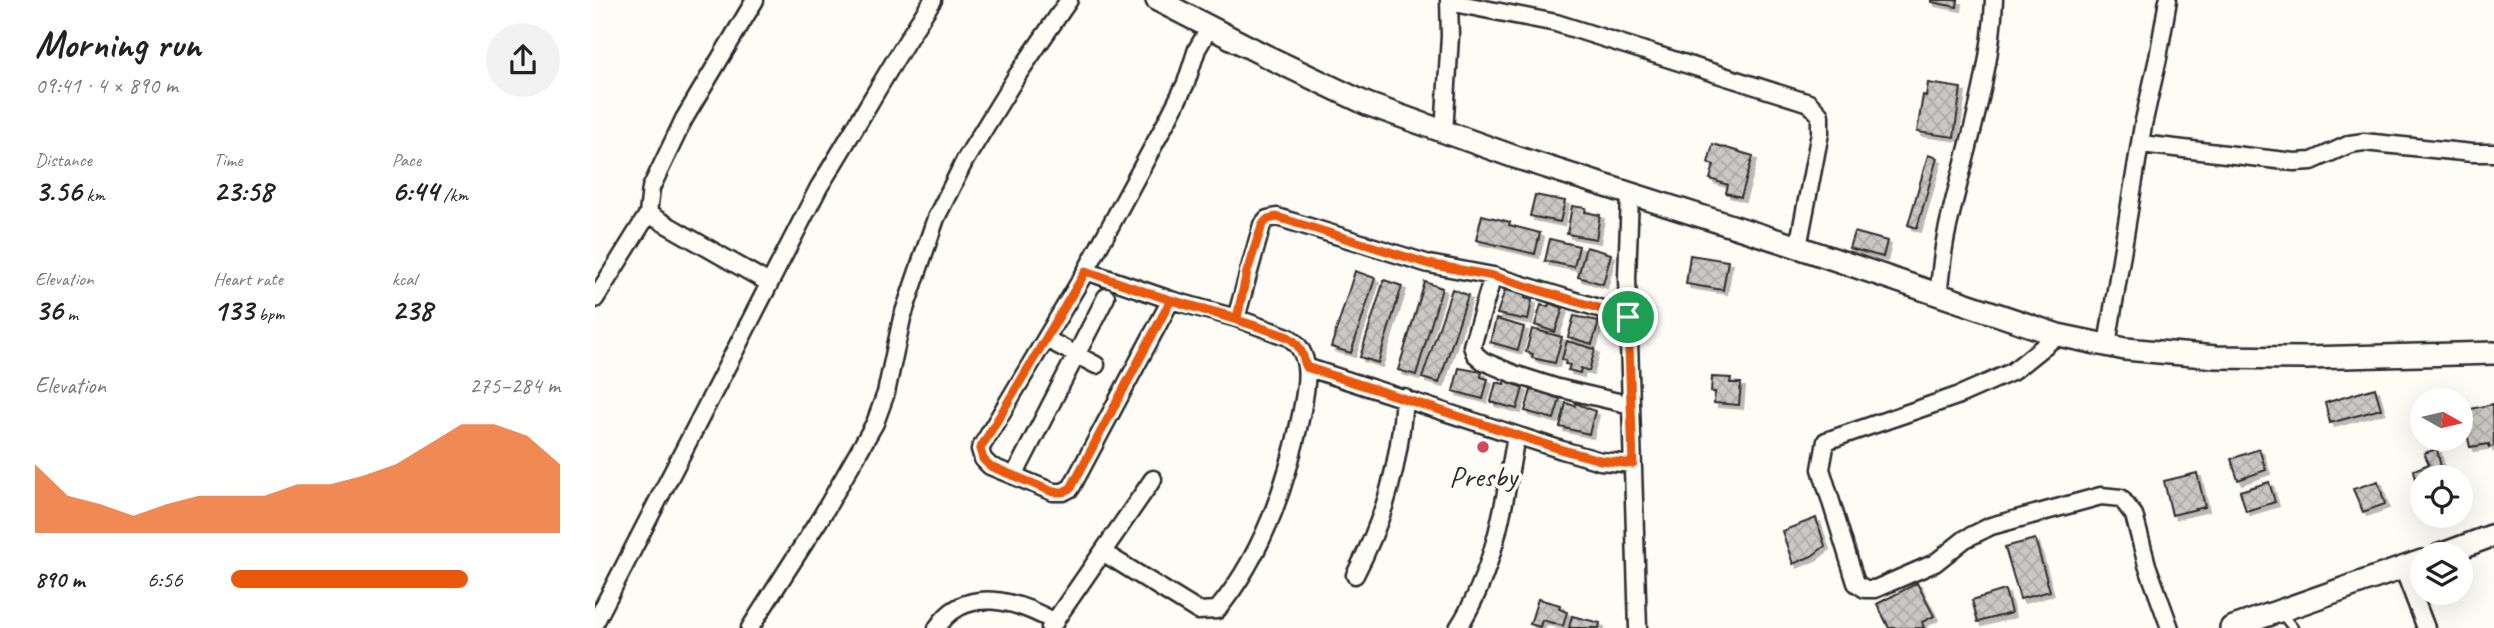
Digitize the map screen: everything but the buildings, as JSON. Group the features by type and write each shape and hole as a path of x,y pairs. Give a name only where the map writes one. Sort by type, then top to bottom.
{"street":[{"path":"595,299 648,214 651,188 665,155 755,0"},
{"path":"595,623 820,187 906,40 933,0"},
{"path":"750,628 823,513 875,423 886,393 902,318 936,218 973,148 1016,77 1069,0"},
{"path":"1157,0 1367,104 1444,133 1798,247 2057,335 2167,354 2216,357 2307,358 2494,353"},
{"path":"1938,295 1946,233 1984,86 1994,0"},
{"path":"2106,345 2168,0"},
{"path":"1444,133 1449,61 1449,1 1556,23 1809,103 1820,115 1820,133 1798,247"},
{"path":"1171,300 1071,488 1063,492 1053,492 990,466 983,459 980,449 1086,271 1169,117 1186,83 1197,49 1210,27"},
{"path":"2141,144 2294,162 2312,161 2350,144 2364,142 2494,153"},
{"path":"1630,195 1627,278 1638,628"},
{"path":"648,214 769,283"},
{"path":"1237,318 1247,272 1262,225 1268,219 1277,217 1429,264 1493,276 1628,317"},
{"path":"1086,271 1171,300 1237,318 1295,341 1306,367 1306,390 1280,498 1231,594 1217,610 1198,611 1104,553"},
{"path":"1493,276 1472,346 1475,355 1514,374 1557,388 1631,405"},
{"path":"1014,476 1106,297"},
{"path":"2057,335 2012,372 1957,396 1826,441 1821,469 1856,583 1865,589 1875,589 1935,563 1965,539 1991,526 2101,496 2121,498 2134,515 2147,565 2170,628"},
{"path":"1045,339 1096,365"},
{"path":"1306,367 1600,460 1633,464"},
{"path":"1355,575 1372,542 1392,484 1402,428 1404,397"},
{"path":"1458,628 1486,576 1506,500 1516,435"},
{"path":"937,628 946,615 974,601 1016,604 1035,610 1053,625 1153,479"},
{"path":"2473,543 2494,536"},
{"path":"2231,628 2410,566"},
{"path":"2421,605 2426,628"}],"lane":[{"path":"2279,611 2293,628"}],"place":[{"name":"Presby","path":"1483,447"}],"route":[{"path":"1628,317 1493,276 1429,264 1277,217 1268,219 1262,225 1247,272 1237,318 1171,300 1071,488 1063,492 1053,492 990,466 983,459 980,449 1086,271 1171,300 1217,314 1237,318 1288,337 1295,341 1300,349 1306,367 1563,450 1600,460 1633,464 1628,317"}]}
